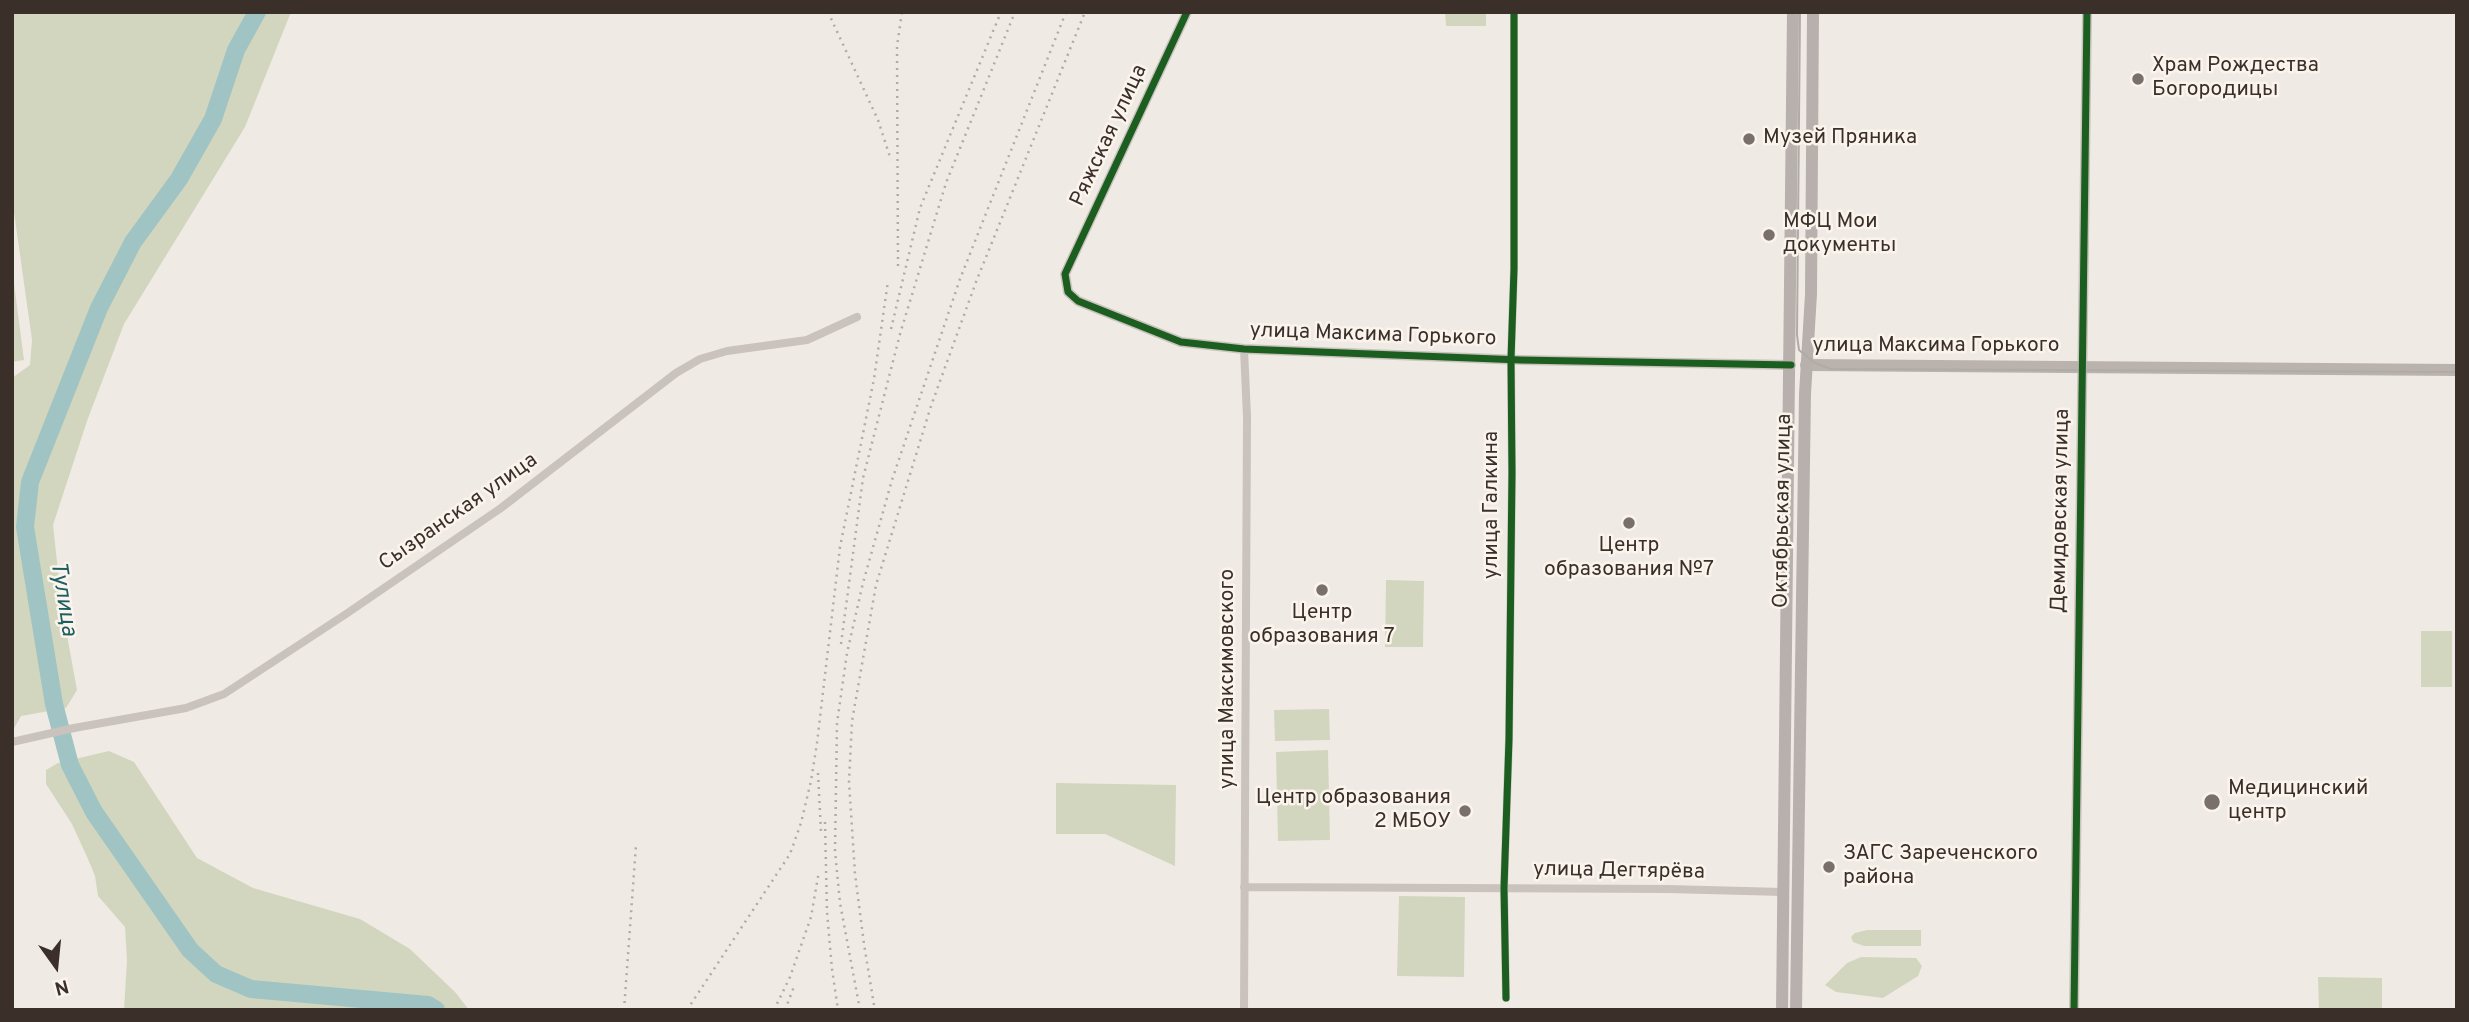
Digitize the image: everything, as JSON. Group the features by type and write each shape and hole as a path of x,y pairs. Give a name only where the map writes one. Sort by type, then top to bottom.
{"main road":[{"name":"Октябрьская улица","path":"1782,1010 1793,12"},
{"name":"Октябрьская улица","path":"1796,1010 1814,12"},
{"name":"улица Максима Горького","path":"1791,365 2457,370"}],"street":[{"name":"Ряжская улица","path":"1065,274 1187,12"},
{"name":"улица Галкина","path":"1506,998 1504,888 1510,618 1510,359 1514,269 1514,12"},
{"name":"Демидовская улица","path":"2074,1010 2087,12"},
{"name":"улица Максима Горького","path":"1065,274 1068,292 1078,301 1181,342 1244,349 1510,359 1791,365"},
{"name":"Сызранская улица","path":"12,742 186,708 224,694 501,508 676,373 700,359 727,351 807,340 857,317"},
{"name":"улица Максимовского","path":"1244,349 1247,417 1244,1010"},
{"name":"улица Дегтярёва","path":"1244,887 1783,892"}],"green space":[{"path":"12,12 291,12 245,127 124,324 87,421 53,525 62,608 77,690 66,708 21,716 12,732 12,378 30,365 32,340 12,198"},
{"path":"1445,12 1486,12 1486,26 1446,26"},
{"path":"12,268 24,360 12,362"},
{"path":"1386,580 1424,581 1423,647 1385,647"},
{"path":"2421,631 2452,631 2452,687 2421,687"},
{"path":"1329,709 1330,740 1275,741 1274,710"},
{"path":"1328,750 1330,840 1278,841 1276,752"},
{"path":"109,751 134,762 197,858 253,888 360,919 410,949 456,993 469,1010 124,1010 127,960 125,927 98,896 95,876 72,824 46,784 46,770 58,763"},
{"path":"1056,783 1176,785 1175,866 1105,834 1056,834"},
{"path":"1399,896 1465,897 1464,977 1397,976"},
{"path":"1867,930 1921,930 1921,946 1864,946 1853,942 1851,937 1855,933"},
{"path":"1861,957 1916,958 1922,966 1918,976 1883,998 1836,992 1825,985 1847,963"},
{"path":"2318,977 2382,978 2382,1010 2319,1010"}],"waterway":[{"name":"Тулица","path":"257,12 236,50 213,119 179,179 133,242 99,308 30,482 25,527 54,704 70,765 94,812 190,950 216,974 251,989 428,1005 436,1010"}],"tram line":[{"path":"1800,12 1797,335 1799,350 1815,363 1831,369 2457,372"}],"railway":[{"path":"828,12 878,120 891,160"},
{"path":"898,266 897,46 902,12"},
{"path":"891,329 920,208 1001,12"},
{"path":"841,644 863,478 900,334 946,183 1015,12"},
{"path":"860,1010 840,903 835,851 837,723 847,653 863,583 892,480 960,279 1066,12"},
{"path":"874,1005 855,874 849,782 852,721 876,585 931,406 976,282 1085,12"},
{"path":"687,1010 790,854 801,823 817,743 840,547 874,379 888,281"},
{"path":"818,773 821,832"},
{"path":"825,822 827,912 838,1010"},
{"path":"624,1010 636,845"},
{"path":"774,1010 790,977 811,917 819,871"},
{"path":"785,1010 795,984"}],"cycle path":[{"path":"1187,12 1065,274 1068,292 1078,301 1181,342 1244,349 1521,360 1791,365"},
{"path":"1506,998 1504,888 1509,739 1514,12"},
{"path":"2074,1010 2087,12"}],"place":[{"name":"Храм Рождества Богородицы","path":"2138,79"},
{"name":"Музей Пряника","path":"1749,139"},
{"name":"МФЦ Мои документы","path":"1769,235"},
{"name":"Центр образования №7","path":"1629,523"},
{"name":"Центр образования 7","path":"1322,590"},
{"name":"Медицинский центр","path":"2212,802"},
{"name":"Центр образования 2 МБОУ","path":"1465,811"},
{"name":"ЗАГС Зареченского района","path":"1829,867"}]}
